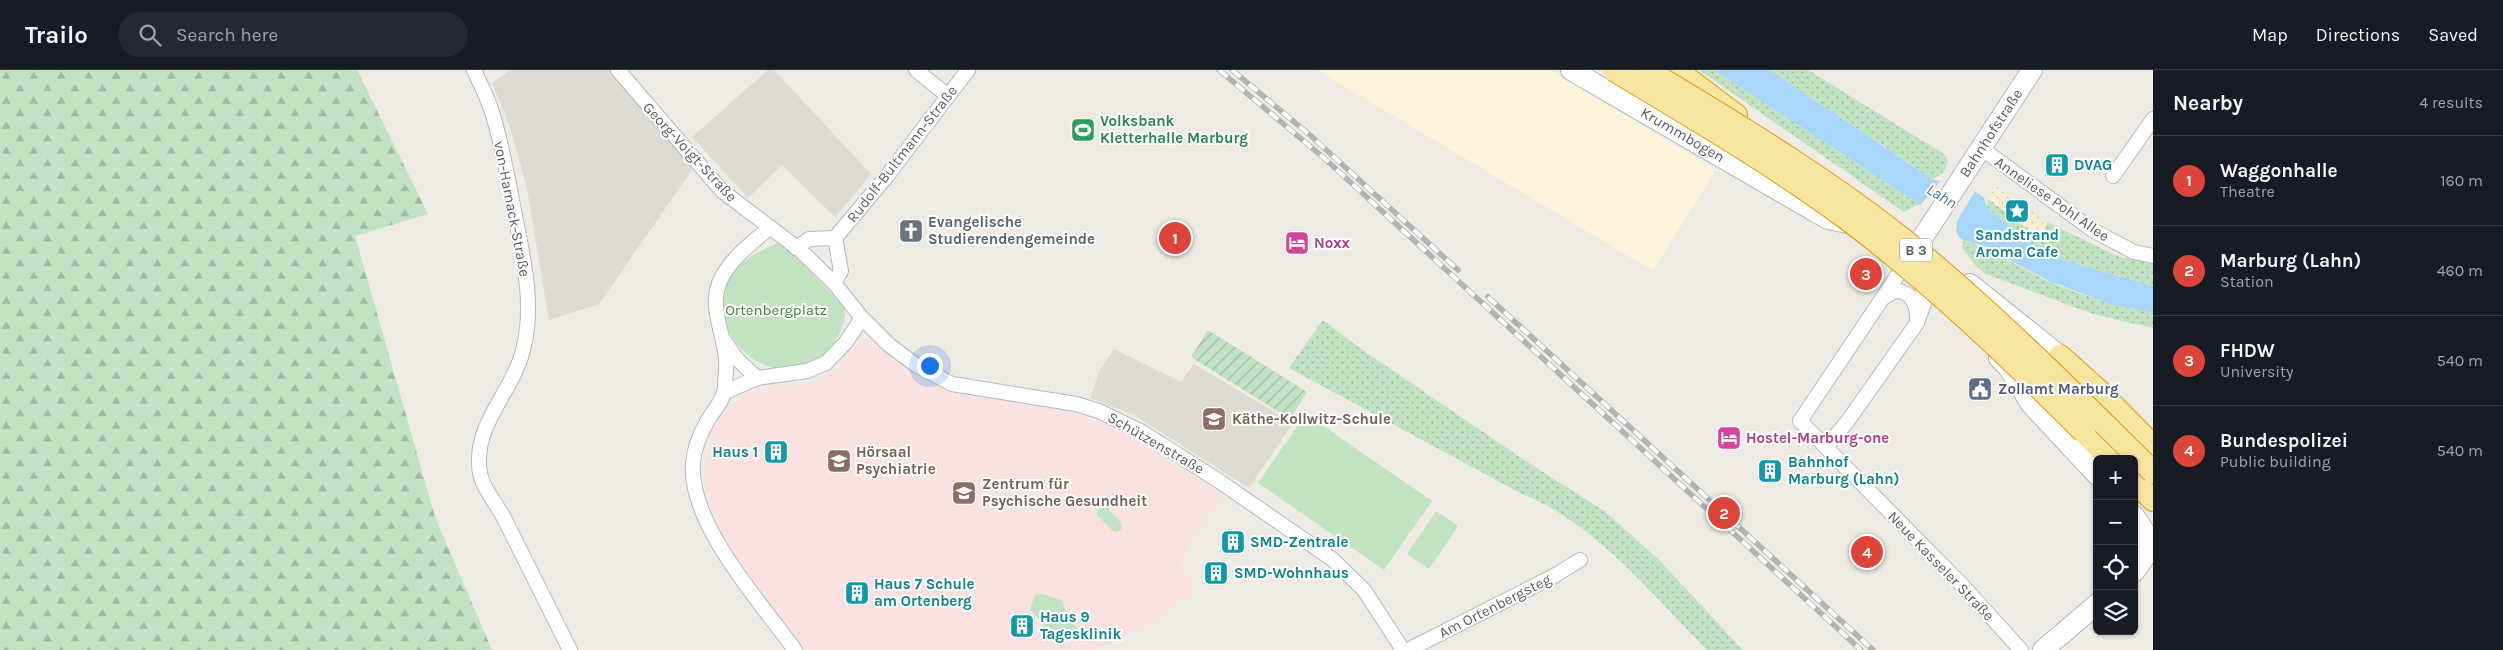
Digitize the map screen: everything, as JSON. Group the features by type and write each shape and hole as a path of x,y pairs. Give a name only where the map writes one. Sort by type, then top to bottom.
{"highway":[{"name":"B 3","path":"1614,70 1758,157 1848,220 1989,339 2107,455"},
{"name":"B 3","path":"1647,70 1815,174 1913,247 2002,325 2153,472"},
{"path":"1676,70 1747,123 1857,210"},
{"path":"2060,356 2100,392 2153,446"},
{"path":"2138,485 2153,500"}],"main road":[{"name":"Krummbogen","path":"1571,70 1828,219 1871,228 1917,247"},
{"name":"Bahnhofstraße","path":"1917,247 2032,70"},
{"name":"Krummbogen","path":"1792,199 1817,207 1857,210 1882,220 1917,247"},
{"path":"2062,438 2059,422 2063,367 2060,356 2038,336 1917,247 1914,263 1922,287 2008,367 2023,394 2062,438 2093,471"},
{"path":"2138,522 2150,538 2151,555 2138,568"},
{"path":"2044,650 2093,607"}],"street":[{"name":"von-Harnack-Straße","path":"474,70 492,111 508,178 526,274 527,320 524,349 514,379 484,429 479,452 481,475 487,492 502,516 570,650"},
{"name":"Georg-Voigt-Straße","path":"618,70 722,191 770,227"},
{"path":"916,70 934,76 948,96"},
{"name":"Rudolf-Bultmann-Straße","path":"835,238 887,176 968,70"},
{"path":"2113,176 2153,119"},
{"name":"Anneliese Pohl Allee","path":"1978,152 2094,231 2134,252 2153,256"},
{"path":"725,392 757,378 807,371 826,363 846,342 862,318 834,283 770,227 728,266 716,289 716,316 726,358 725,392 706,422 698,442 693,462 693,472 696,492 710,530 746,584 795,650"},
{"path":"796,248 809,239 835,238 841,271 834,283"},
{"name":"Bahnhofstraße","path":"1860,482 1827,446 1800,421 1917,247"},
{"path":"1827,446 1847,422 1917,323 1924,303 1922,287"},
{"path":"1883,298 1895,291 1906,294 1916,303 1917,323"},
{"name":"Schützenstraße","path":"862,318 889,345 916,365 952,384 1076,404 1099,411 1142,432 1219,481 1332,559 1364,590 1401,649"},
{"path":"722,337 737,359 757,378"},
{"name":"Neue Kasseler Straße","path":"1860,482 2021,650"},
{"name":"Am Ortenbergsteg","path":"1401,649 1554,576 1580,560"}],"shaded area":[{"path":"510,70 612,70 694,167 599,304 549,320 527,188 509,124 492,83"},
{"path":"768,70 774,70 871,174 835,217 782,165 748,198 692,137"},
{"path":"1317,70 1551,70 1716,170 1653,271"},
{"name":"Zentrum für Psychische Gesundheit","path":"866,337 929,383 951,393 1066,410 1118,429 1224,495 1189,544 1180,564 1195,588 1157,621 1094,650 804,650 752,580 717,526 707,492 705,462 714,430 731,405 746,395 762,388 811,383 835,371"},
{"name":"Käthe-Kollwitz-Schule","path":"1114,349 1181,382 1194,364 1293,423 1249,488 1134,415 1090,398 1099,372"}],"green space":[{"path":"0,70 357,70 428,214 355,236 435,517 492,650 0,650"},
{"path":"1699,70 1714,70 1919,204 1904,212"},
{"path":"1770,70 1808,70 1944,154 1948,161 1944,170 1941,175 1932,179"},
{"path":"1988,199 2035,234 2043,233 2047,222 2117,256 2153,264 2153,286 2063,260 2027,240 1987,208"},
{"path":"1963,240 1997,254 2062,287 2100,300 2153,313 2153,328 2093,314 1986,274 1975,265 1962,248"},
{"name":"Ortenbergplatz","path":"777,243 794,254 845,308 841,330 829,349 808,365 786,370 764,364 744,352 730,334 723,312 725,289 738,267 751,256"},
{"path":"1323,320 1361,349 1526,461 1607,513 1658,559 1743,650 1707,650 1622,562 1575,523 1549,507 1289,368"},
{"path":"1208,330 1307,392 1290,419 1191,357"},
{"path":"1306,414 1432,501 1384,570 1258,483"},
{"path":"1102,507 1108,508 1121,523 1122,528 1118,532 1113,531 1097,515 1098,509"},
{"path":"1436,511 1458,526 1429,569 1407,554"},
{"path":"1042,594 1062,600 1068,618 1077,628 1064,640 1056,632 1048,631 1030,609 1035,595"}],"sand":[{"name":"Sandstrand Aroma Cafe","path":"1996,186 2047,222 2043,233 2035,234 1988,199"}],"water":[{"name":"Lahn","path":"1714,70 1770,70 1932,179 1978,193 1984,198 1987,208 2027,240 2063,260 2153,286 2153,313 2110,304 2049,281 1984,246 1963,240 1919,204"}],"pier":[{"path":"1942,179 1976,190 1958,219 1956,230 1959,240 1919,207"}],"railway":[{"path":"1219,70 1324,158 1861,650"},
{"path":"1232,70 1311,136 1458,270"},
{"path":"1488,297 1873,650"}],"place":[{"name":"Volksbank Kletterhalle Marburg","path":"1083,130"},
{"name":"DVAG","path":"2057,165"},
{"name":"Sandstrand Aroma Cafe","path":"2017,211"},
{"name":"Evangelische Studierendengemeinde","path":"911,231"},
{"name":"Waggonhalle","path":"1175,238"},
{"name":"Noxx","path":"1297,243"},
{"name":"FHDW","path":"1866,274"},
{"name":"Zollamt Marburg","path":"1980,389"},
{"name":"Käthe-Kollwitz-Schule","path":"1214,419"},
{"name":"Hostel-Marburg-one","path":"1729,438"},
{"name":"Haus 1","path":"776,452"},
{"name":"Hörsaal Psychiatrie","path":"839,461"},
{"name":"Bahnhof Marburg (Lahn)","path":"1770,471"},
{"name":"Zentrum für Psychische Gesundheit","path":"964,493"},
{"name":"Marburg (Lahn)","path":"1724,513"},
{"name":"SMD-Zentrale","path":"1233,542"},
{"name":"Bundespolizei","path":"1867,552"},
{"name":"SMD-Wohnhaus","path":"1216,573"},
{"name":"Haus 7 Schule am Ortenberg","path":"857,593"},
{"name":"Haus 9 Tagesklinik","path":"1022,626"}]}
